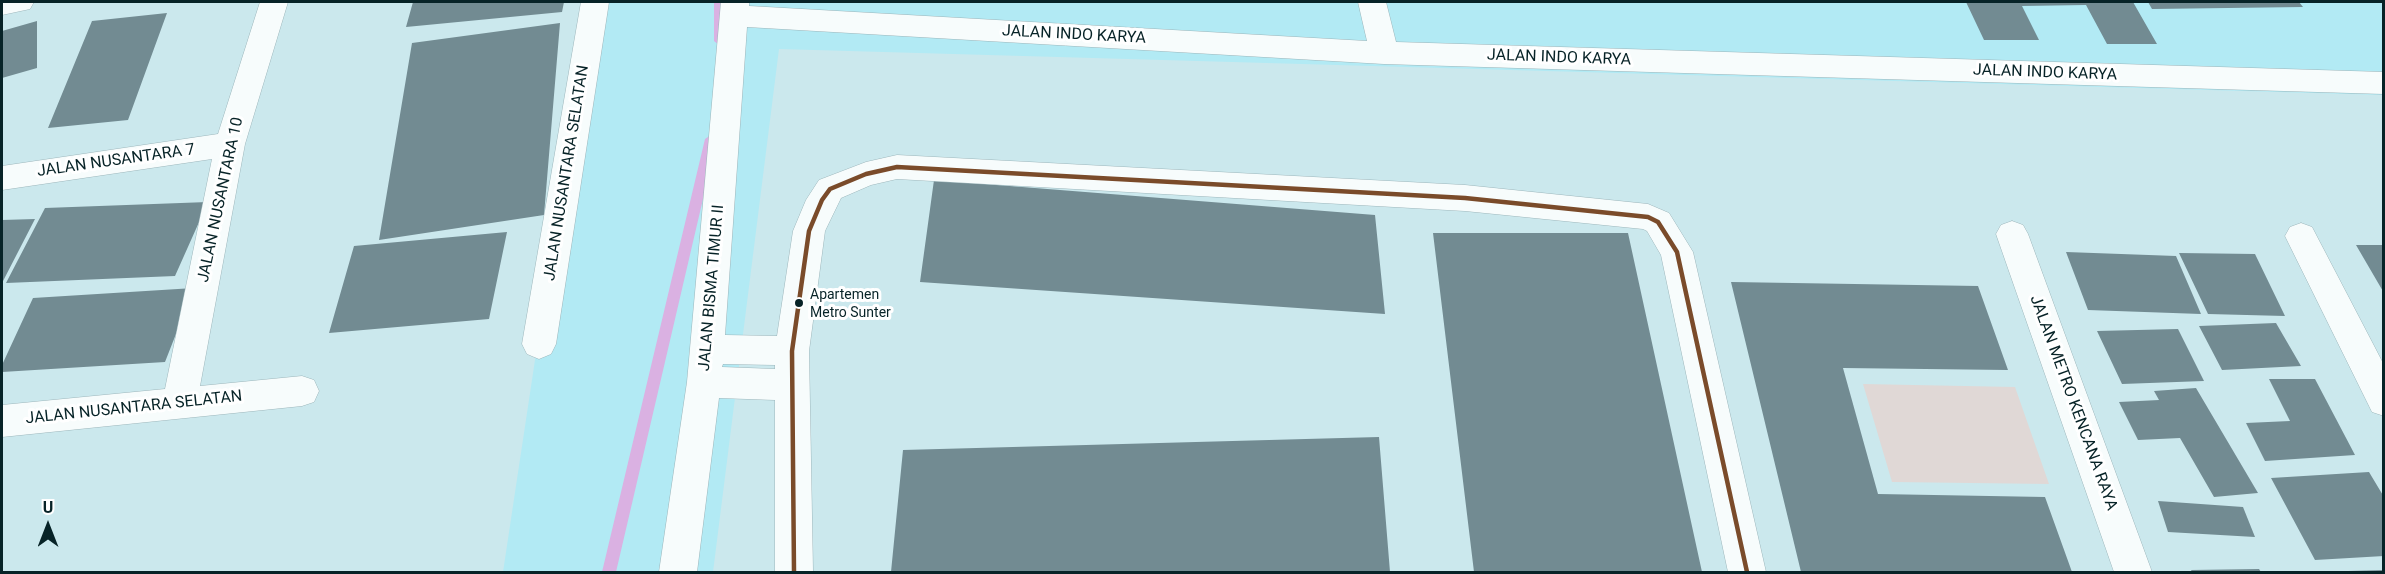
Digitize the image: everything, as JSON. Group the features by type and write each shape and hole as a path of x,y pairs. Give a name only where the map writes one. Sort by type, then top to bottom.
{"street":[{"path":"2,5 20,2"},
{"name":"JALAN NUSANTARA 10","path":"179,402 230,144 274,2"},
{"name":"JALAN NUSANTARA SELATAN","path":"539,344 595,2"},
{"path":"1372,2 1384,53"},
{"name":"JALAN INDO KARYA","path":"735,9 1384,53 2384,83"},
{"name":"JALAN BISMA TIMUR II","path":"678,573 704,382 735,9"},
{"name":"JALAN NUSANTARA 7","path":"2,178 230,144"},
{"path":"794,573 791,368 810,231 822,200 830,189 866,174 897,167 1465,198 1648,217 1663,228 1677,252 1747,573"},
{"name":"JALAN METRO KENCANA RAYA","path":"2012,234 2133,573"},
{"path":"2301,236 2384,401"},
{"path":"706,349 767,349 791,368"},
{"path":"704,382 791,368"},
{"name":"JALAN NUSANTARA SELATAN","path":"2,421 302,391"}],"shaded area":[{"path":"589,2 2383,2 2383,95 779,49 713,572 503,572"},
{"path":"1863,384 2015,387 2049,484 1892,482"}],"building":[{"path":"413,2 564,2 562,12 406,27"},
{"path":"1966,2 2133,2 2157,44 2107,44 2086,5 2022,6 2039,40 1984,40"},
{"path":"2148,2 2299,2 2303,7 2152,9"},
{"path":"167,13 128,120 48,128 92,21"},
{"path":"37,21 37,68 2,78 2,31"},
{"path":"560,23 544,215 379,240 412,43"},
{"path":"934,180 1375,215 1385,314 920,282"},
{"path":"208,202 175,276 6,283 45,208"},
{"path":"35,219 2,283 2,220"},
{"path":"507,232 489,319 329,333 354,246"},
{"path":"1433,233 1628,233 1702,572 1474,572"},
{"path":"2356,245 2384,245 2384,293"},
{"path":"2066,252 2176,256 2201,314 2088,310"},
{"path":"2179,253 2255,254 2285,316 2208,314"},
{"path":"1731,282 1978,286 2008,370 1843,368 1878,494 2045,497 2072,572 1801,572"},
{"path":"194,288 165,362 2,372 2,365 33,298"},
{"path":"2276,323 2301,366 2222,370 2199,326"},
{"path":"2178,329 2204,381 2122,384 2097,331"},
{"path":"2269,379 2315,379 2355,455 2265,461 2246,423 2290,421"},
{"path":"2196,388 2258,493 2214,497 2180,438 2138,440 2119,402 2159,400 2154,391"},
{"path":"1379,437 1390,572 891,572 903,450"},
{"path":"2369,472 2384,497 2384,556 2315,560 2271,478"},
{"path":"2158,501 2243,507 2255,537 2168,532"},
{"path":"2259,569 2261,572 2192,572 2191,570"},
{"path":"2384,570 2384,572 2348,572 2348,571"}],"waterway":[{"path":"719,2 719,41"},
{"path":"609,572 711,139"}],"transit line":[{"path":"794,572 792,351 809,231 822,200 830,189 866,174 897,167 1465,198 1648,217 1658,222 1677,252 1747,572"}],"place":[{"name":"Apartemen Metro Sunter","path":"799,303"}]}
